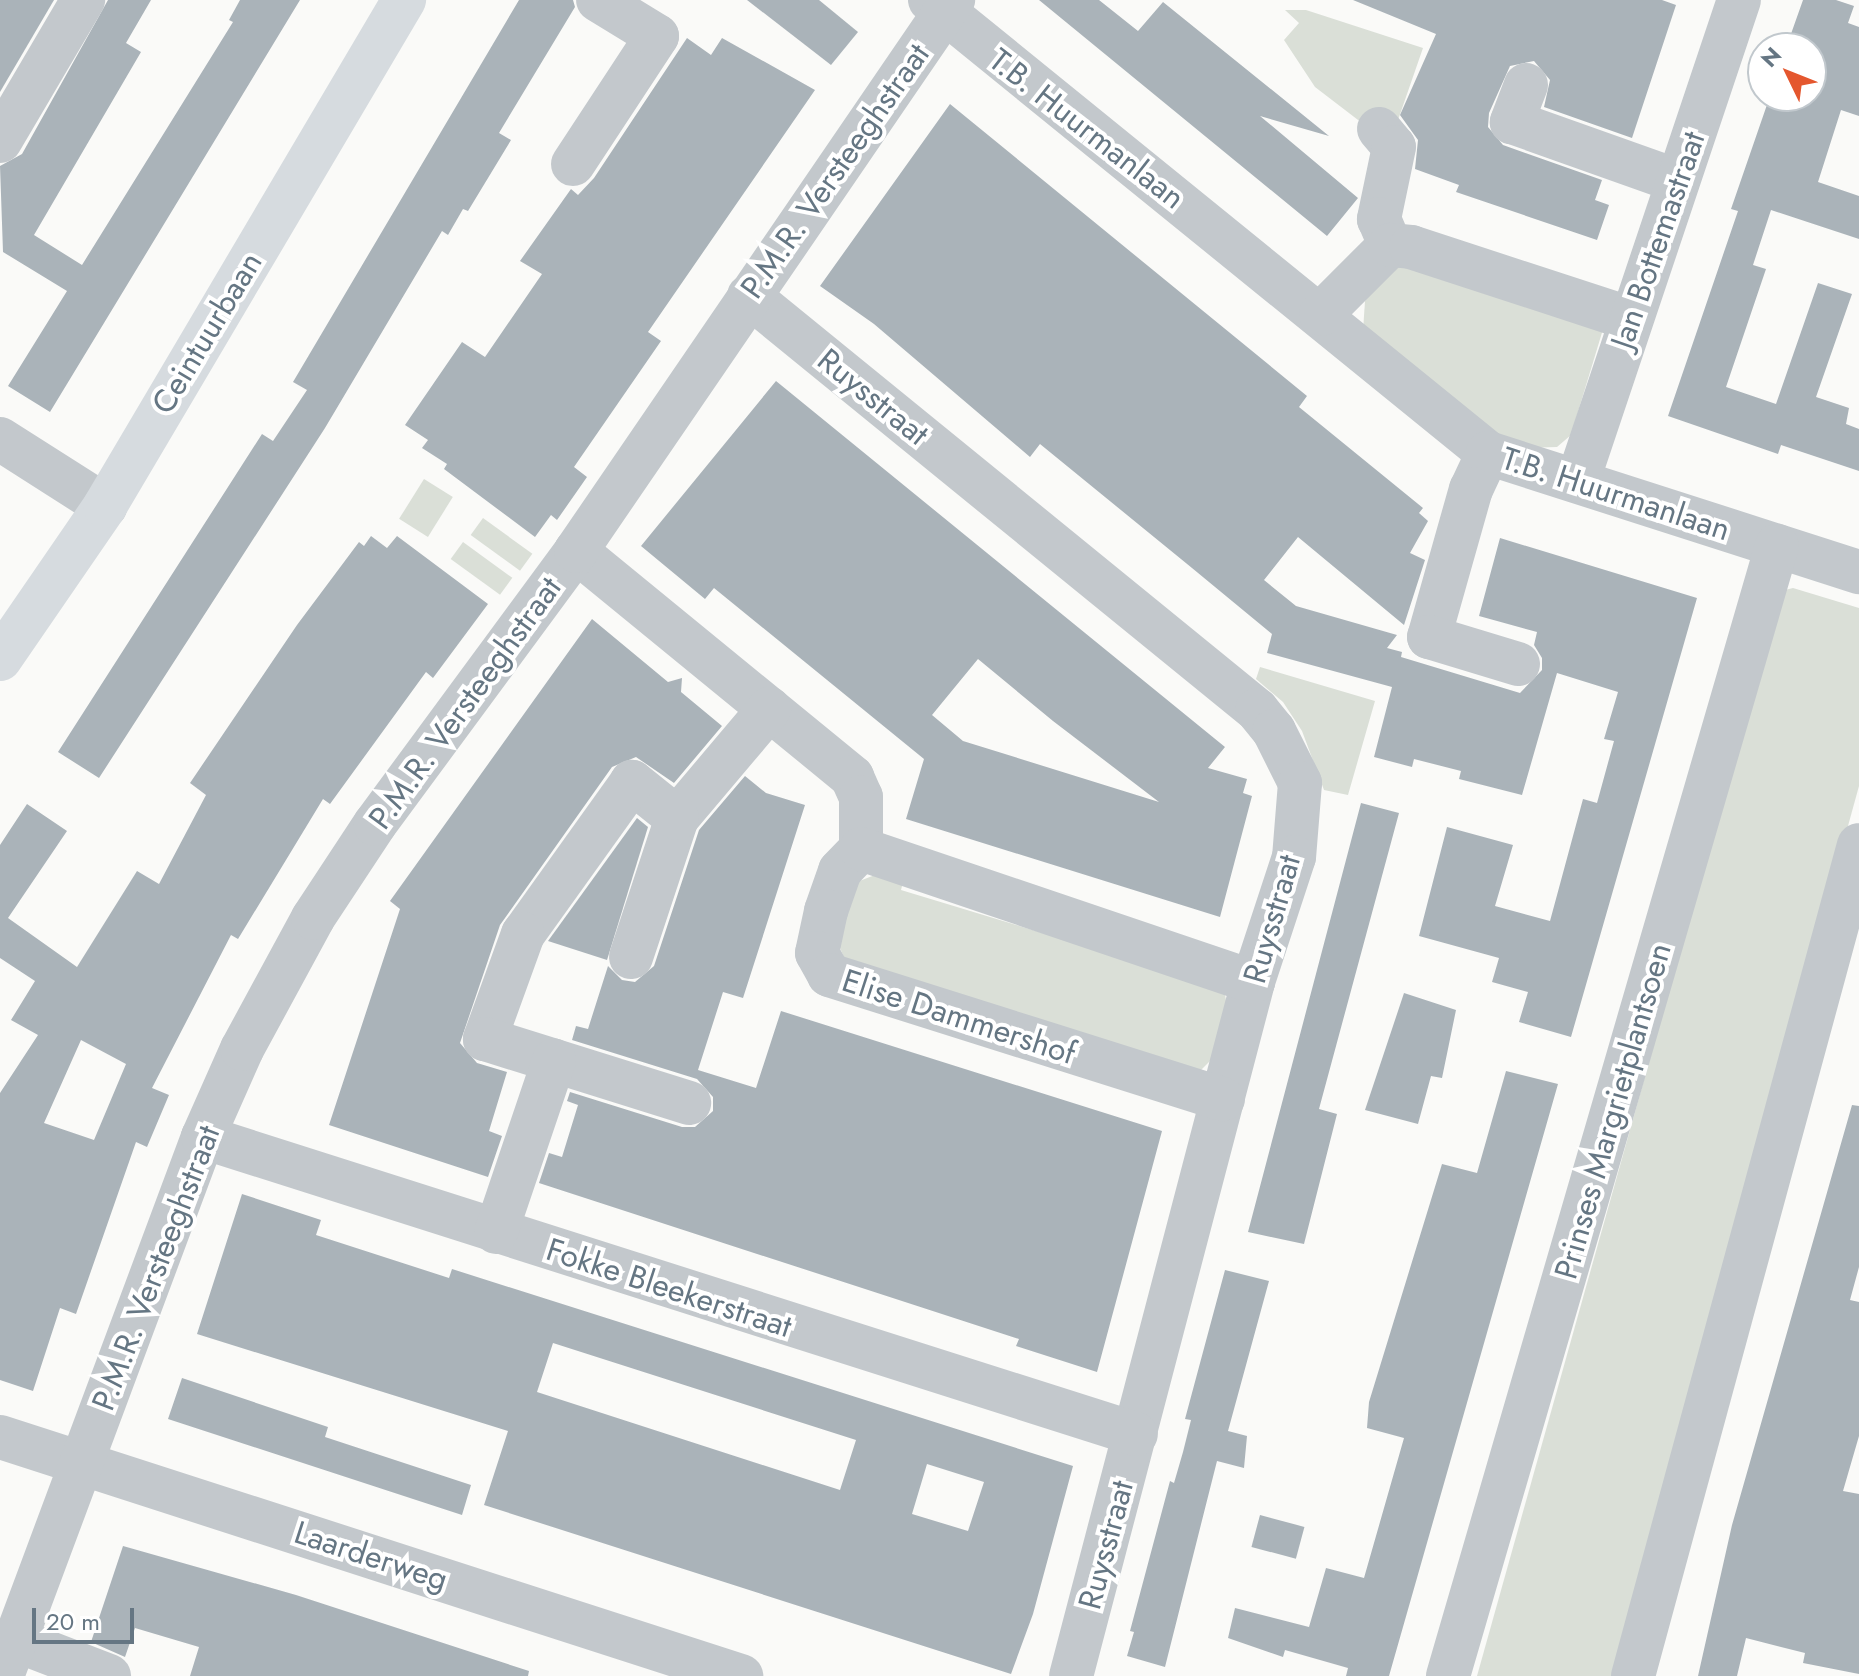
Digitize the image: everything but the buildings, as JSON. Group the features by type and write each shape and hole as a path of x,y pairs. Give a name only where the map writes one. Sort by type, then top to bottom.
{"main road":[{"name":"Ceintuurbaan","path":"0,659 105,506 404,0"}],"street":[{"path":"0,141 83,0"},
{"path":"573,164 657,36 598,0"},
{"name":"Jan Bottemastraat","path":"1578,480 1739,0"},
{"name":"P.M.R. Versteeghstraat","path":"8,1658 203,1137 242,1049 313,918 375,824 576,551 942,5"},
{"name":"T.B. Huurmanlaan","path":"942,5 1488,453 1859,572"},
{"path":"1526,85 1512,122 1678,181"},
{"path":"1379,129 1394,147 1379,219 1390,245"},
{"path":"1321,314 1390,245"},
{"path":"1390,245 1411,247 1631,319"},
{"name":"Ruysstraat","path":"749,296 1257,710 1274,731 1300,783 1294,857 1253,982 1071,1676"},
{"path":"0,439 105,506"},
{"path":"1488,453 1471,489 1429,637 1518,664"},
{"name":"Prinses Margrietplantsoen","path":"1448,1676 1777,546"},
{"path":"576,551 852,777 861,797 861,849 1253,982"},
{"path":"631,957 677,818 769,709"},
{"path":"677,818 632,782 523,934 485,1039 689,1103"},
{"path":"1633,1676 1859,845"},
{"name":"Elise Dammershof","path":"861,849 840,871 826,911 817,953 829,975 1223,1099"},
{"path":"496,1232 554,1061"},
{"name":"Fokke Bleekerstraat","path":"203,1137 1136,1434"},
{"name":"Laarderweg","path":"0,1437 741,1676"},
{"path":"8,1658 109,1676"}],"shaded area":[{"path":"1285,10 1306,10 1423,48 1398,120 1362,123 1315,87 1284,40 1299,23"},
{"path":"1393,264 1604,326 1571,435 1557,447 1522,448 1475,427 1363,331 1365,301"},
{"path":"424,479 453,497 428,537 399,519"},
{"path":"483,518 532,554 520,571 471,535"},
{"path":"463,542 512,578 500,595 451,559"},
{"path":"1793,588 1859,608 1859,786 1614,1676 1477,1676 1781,591"},
{"path":"1260,667 1375,701 1348,795 1324,790 1302,731 1283,702 1256,679"},
{"path":"880,873 904,878 901,890 1191,978 1225,994 1229,1021 1221,1050 1201,1070 846,963 835,935 857,882"}]}
